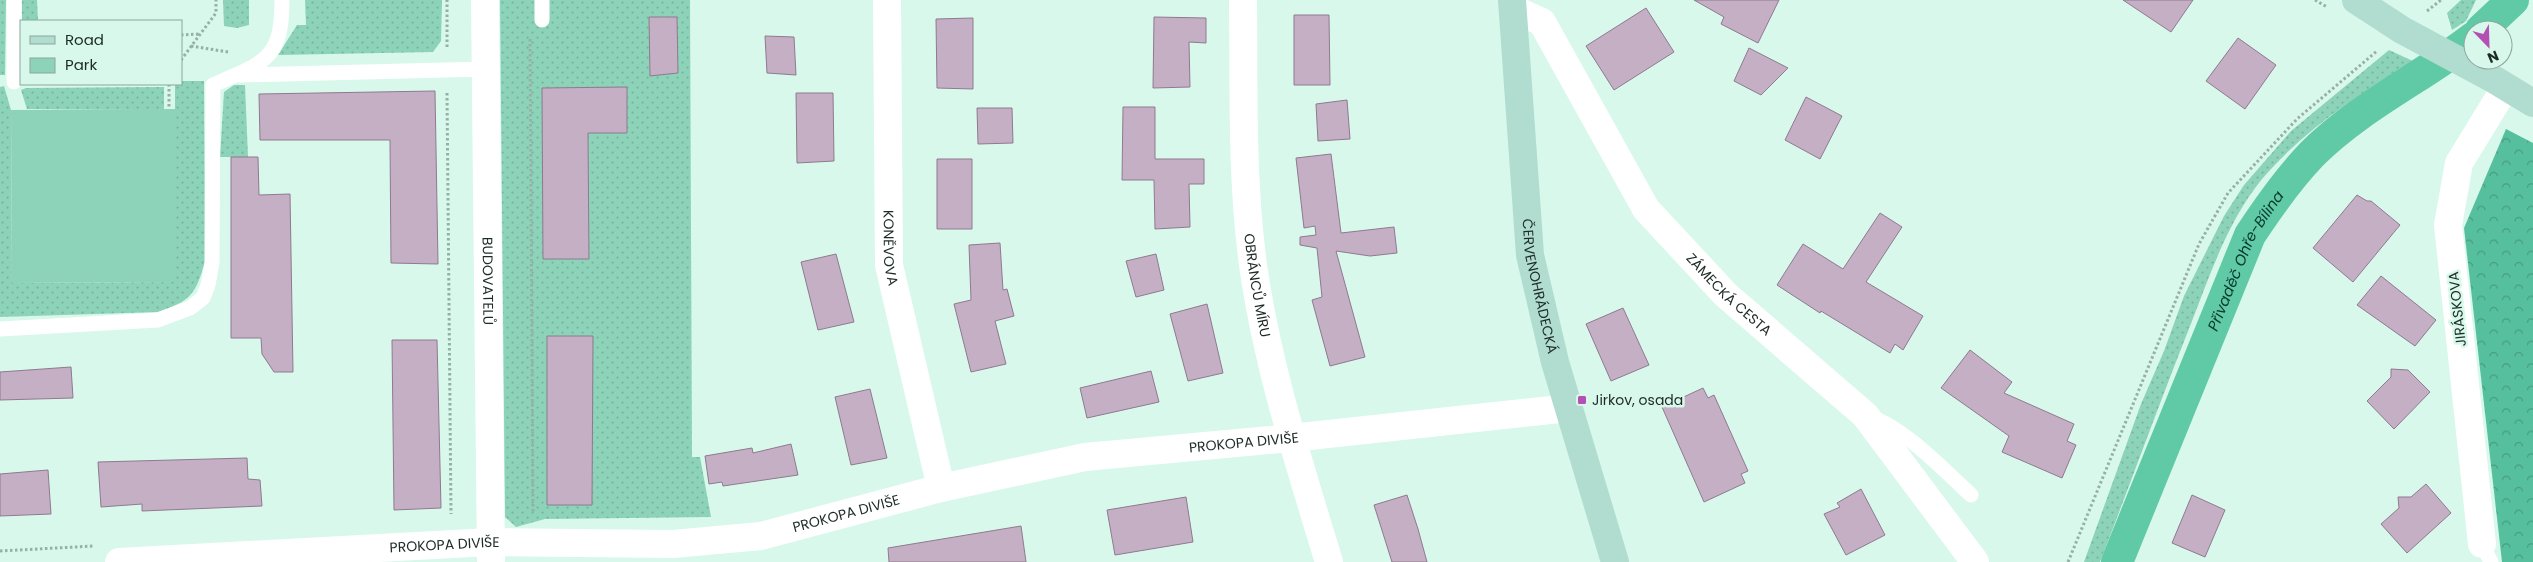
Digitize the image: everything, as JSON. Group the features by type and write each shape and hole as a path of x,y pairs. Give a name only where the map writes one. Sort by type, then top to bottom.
{"street":[{"name":"BUDOVATELŮ","path":"485,0 491,552"},
{"name":"KONĚVOVA","path":"886,0 889,265 940,488"},
{"name":"OBRÁNCŮ MÍRU","path":"1243,0 1243,133 1254,272 1275,380 1329,562"},
{"path":"2356,0 2533,104"},
{"name":"ČERVENOHRÁDECKÁ","path":"1513,4 1530,255 1569,408 1615,562"},
{"name":"ZÁMECKÁ CESTA","path":"1513,4 1542,22 1646,209 1726,295 1865,415 1975,562"},
{"name":"JIRÁSKOVA","path":"2486,553 2448,225 2459,163 2500,84"},
{"name":"PROKOPA DIVIŠE","path":"119,562 451,543 491,552 672,544 761,536 940,488 1085,457 1291,438 1569,408"}],"lane":[{"path":"14,0 14,82"},
{"path":"0,329 158,320 190,308 203,298 208,285 212,263 214,86 266,59 276,48 280,34 282,0"},
{"path":"536,24 542,0"},
{"path":"236,75 485,69"},
{"path":"1865,415 1886,422 1972,495"}],"path":[{"path":"182,59 216,13 216,0"},
{"path":"447,0 451,543"},
{"path":"533,514 536,24"},
{"path":"182,35 200,34"},
{"path":"2068,562 2199,244 2228,193 2297,119 2362,62"},
{"path":"169,85 169,110"}],"green space":[{"path":"0,0 6,0 5,75 0,75"},
{"path":"22,0 37,0 38,20 22,20"},
{"path":"223,0 249,0 249,25 237,28 224,26"},
{"path":"305,0 442,0 441,41 433,52 278,55 297,25 306,25"},
{"path":"500,0 690,0 692,457 700,457 711,517 545,519 516,527 505,517"},
{"path":"2461,0 2476,0 2466,20 2463,20 2463,23 2452,30 2447,13"},
{"path":"2389,50 2415,62 2353,100 2295,145 2262,179 2239,212 2221,247 2206,284 2100,562 2084,562 2141,404 2164,351 2184,296 2224,216 2244,185 2291,131"},
{"path":"182,81 204,81 205,261 191,295 178,304 158,312 0,317 0,87 4,86 11,110 12,283 175,282 175,85 182,85"},
{"path":"234,85 245,85 248,157 220,157 224,92"},
{"path":"164,87 164,110 27,109 21,90 26,88"},
{"path":"176,109 175,282 12,283 11,110"},
{"path":"2506,129 2533,143 2533,562 2502,562 2464,228"}],"building":[{"path":"1694,0 1779,0 1758,43 1721,24 1724,17"},
{"path":"2123,0 2193,0 2171,32"},
{"path":"1646,8 1674,52 1614,90 1586,46"},
{"path":"1294,15 1329,15 1330,85 1294,85"},
{"path":"649,17 677,17 678,73 650,76"},
{"path":"1154,17 1206,18 1206,43 1189,42 1190,87 1153,88"},
{"path":"973,18 973,89 937,88 936,19"},
{"path":"765,36 794,37 796,75 767,73"},
{"path":"2238,38 2276,65 2245,109 2206,81"},
{"path":"1749,48 1788,68 1761,95 1734,81"},
{"path":"627,87 627,133 588,133 589,259 543,259 542,88"},
{"path":"435,91 438,264 391,263 390,140 260,140 259,94"},
{"path":"796,93 833,93 834,161 797,163"},
{"path":"1806,97 1842,116 1820,159 1785,140"},
{"path":"1347,100 1350,139 1318,141 1316,104"},
{"path":"1123,107 1155,107 1155,159 1204,159 1204,184 1189,184 1190,227 1155,229 1154,180 1122,180"},
{"path":"977,108 1012,108 1013,143 978,144"},
{"path":"1331,154 1341,233 1394,227 1397,253 1370,256 1336,251 1365,357 1330,366 1312,300 1322,297 1317,248 1300,245 1300,237 1316,235 1315,226 1304,228 1296,158"},
{"path":"231,157 258,157 259,195 290,194 293,372 274,372 262,354 261,338 231,338"},
{"path":"937,159 972,159 972,229 937,229"},
{"path":"2357,195 2367,201 2371,201 2400,225 2353,282 2313,248"},
{"path":"1880,213 1902,227 1866,282 1923,316 1903,350 1895,344 1890,353 1821,311 1820,313 1777,285 1803,244 1843,269"},
{"path":"1000,243 1003,290 1007,289 1014,316 995,321 1006,364 971,372 954,304 971,300 969,245"},
{"path":"836,254 854,322 818,330 801,262"},
{"path":"1156,254 1164,290 1136,297 1126,261"},
{"path":"2381,276 2436,320 2415,346 2357,305"},
{"path":"1207,304 1223,373 1188,381 1170,314"},
{"path":"1623,308 1649,365 1611,381 1586,324"},
{"path":"547,336 593,336 592,505 547,505"},
{"path":"392,340 437,340 441,508 394,510"},
{"path":"1970,350 2012,382 2004,393 2074,424 2067,441 2076,445 2062,478 2002,452 2009,436 1941,388"},
{"path":"71,367 73,398 0,400 0,372"},
{"path":"2391,369 2408,370 2430,392 2394,429 2367,401 2391,377"},
{"path":"1151,371 1159,402 1087,418 1080,388"},
{"path":"1703,388 1708,398 1714,395 1748,471 1741,474 1745,483 1704,502 1662,407"},
{"path":"870,389 887,458 851,465 835,397"},
{"path":"791,444 798,475 723,486 722,482 709,484 705,456 752,448 753,453"},
{"path":"247,458 248,479 260,480 262,506 142,511 142,504 101,507 98,462"},
{"path":"48,470 51,514 0,516 0,474"},
{"path":"2426,484 2451,513 2407,553 2381,524 2399,508 2398,497 2411,497"},
{"path":"1861,489 1885,535 1846,555 1824,514 1840,507 1837,503"},
{"path":"1407,495 1427,562 1392,562 1374,505"},
{"path":"2192,495 2225,510 2205,557 2172,543"},
{"path":"1186,497 1193,542 1115,555 1107,510"},
{"path":"1021,526 1026,562 889,562 888,548"}],"waterway":[{"name":"Přivaděč Ohře-Bílina","path":"2492,20 2513,0"},
{"name":"Přivaděč Ohře-Bílina","path":"2117,562 2250,235 2264,214 2295,173 2330,137 2370,107 2463,46"}],"place":[{"name":"Jirkov, osada","path":"1582,400"}]}
